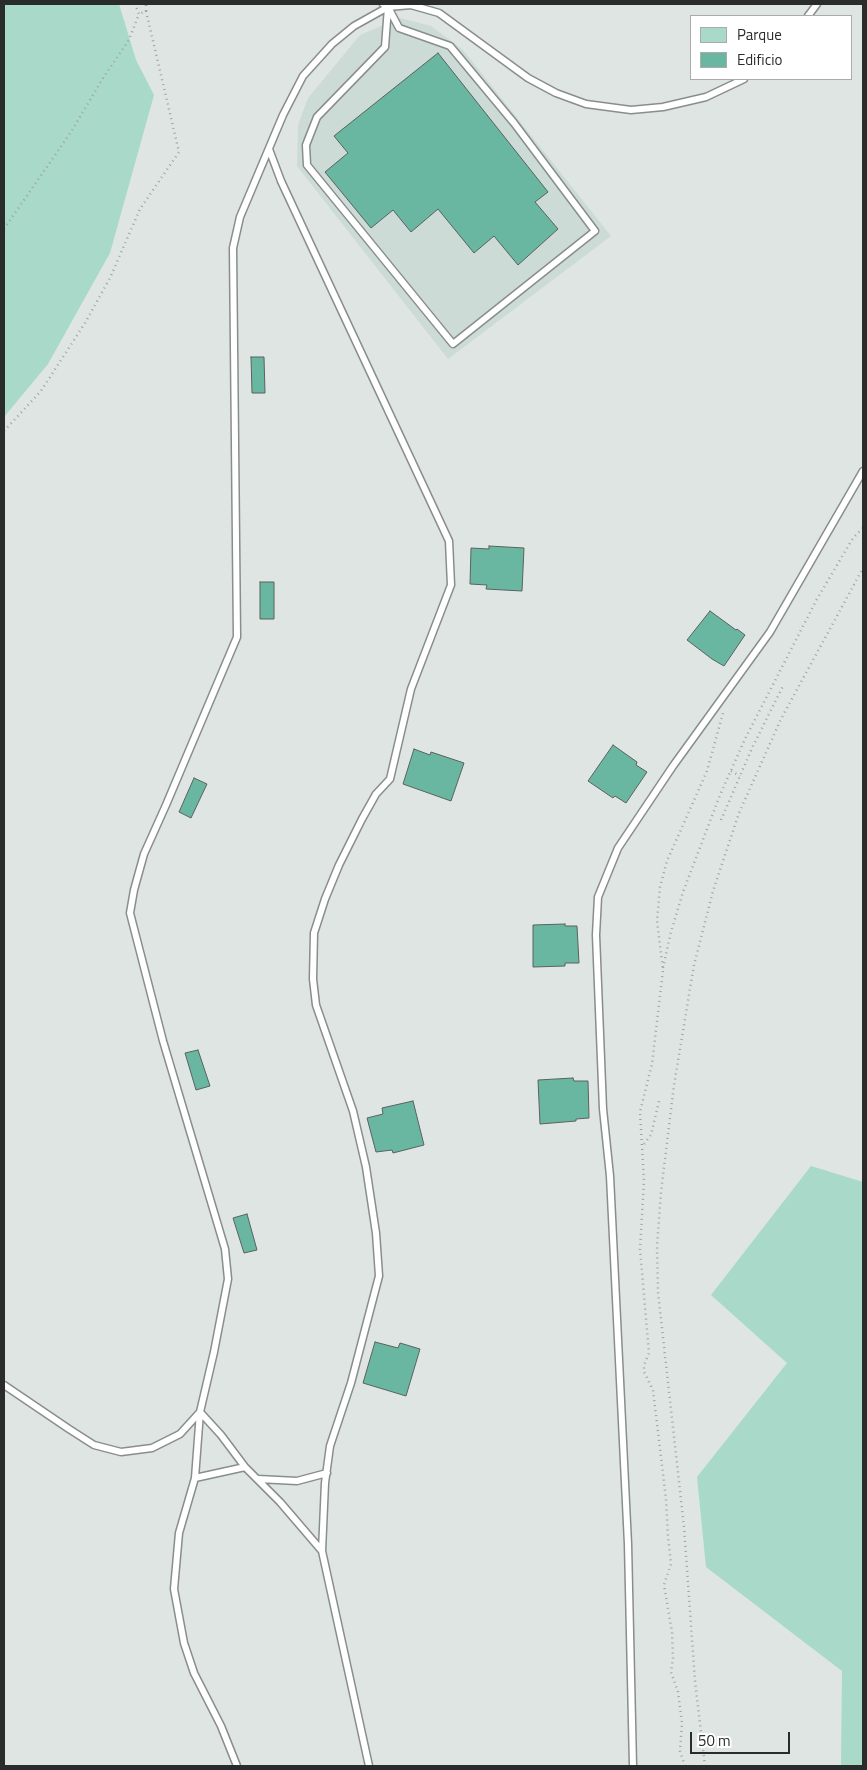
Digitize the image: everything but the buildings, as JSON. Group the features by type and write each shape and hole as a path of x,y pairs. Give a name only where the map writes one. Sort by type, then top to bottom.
{"lane":[{"path":"238,1766 221,1726 194,1673 184,1643 174,1589 179,1533 195,1478 200,1412 228,1279 225,1249 162,1041 130,913 144,854 174,788 237,637 233,248 240,217 283,115 303,76 332,44 385,5 411,4 439,13 528,78 556,94 586,104 631,110 663,107 706,98 742,80"},
{"path":"809,15 817,4"},
{"path":"385,5 399,28 450,46 514,123 595,231 453,344 307,165 306,145 317,116 385,47 385,5"},
{"path":"269,149 281,181 449,541 451,586 411,689 390,779 376,794 362,819 324,899 314,933 313,979 316,1005 353,1111 366,1168 376,1233 379,1276 352,1383 330,1446 322,1551 369,1766"},
{"path":"633,1766 628,1544 610,1176 604,1109 596,935 598,897 618,848 673,766 770,632 863,471"},
{"path":"4,1385 94,1445 121,1452 152,1448 159,1445 180,1434 200,1412"},
{"path":"200,1412 221,1435 245,1467 322,1551"},
{"path":"195,1478 245,1467"},
{"path":"258,1479 297,1481 327,1472"}],"path":[{"path":"4,229 71,132 103,78 129,40 138,14 135,4"},
{"path":"4,431 41,391 84,323 110,278 140,209 179,152 146,4"},
{"path":"138,14 146,10"},
{"path":"685,1766 680,1752 682,1723 678,1692 671,1672 673,1658 672,1632 664,1586 671,1564 666,1499 653,1390 644,1372 644,1365 649,1353 640,1249 644,1181 640,1112 652,1064 663,970 671,932 683,892 720,795 745,739 817,599 853,538 863,528"},
{"path":"705,1766 695,1682 683,1518 658,1292 657,1237 674,1085 694,965 713,891 739,813 781,719 863,568"},
{"path":"722,820 740,776 783,686"},
{"path":"663,970 657,920 660,887 667,861 707,771 723,719 726,694"},
{"path":"731,770 740,776"},
{"path":"643,1145 651,1135 659,1101"}],"shaded area":[{"path":"400,18 431,26 463,50 611,236 448,359 297,166 298,125 308,98 360,35"}],"green space":[{"path":"4,4 119,4 136,60 154,95 110,253 48,364 4,417"},
{"path":"811,1166 863,1182 863,1766 841,1766 842,1671 706,1567 697,1477 787,1363 711,1295"}]}
